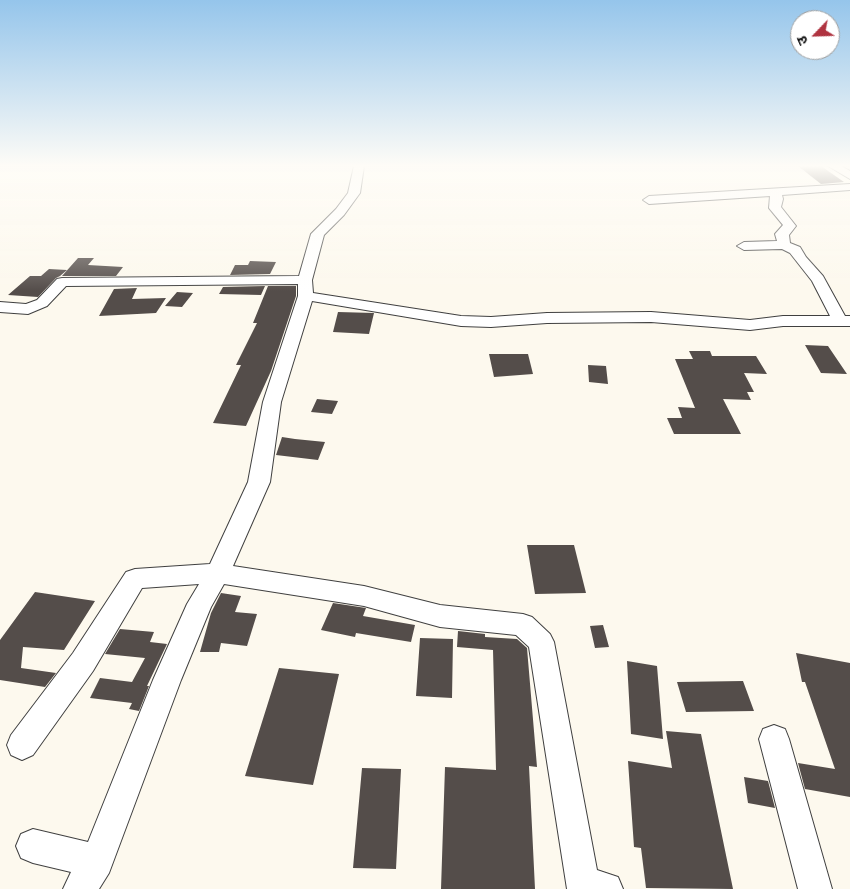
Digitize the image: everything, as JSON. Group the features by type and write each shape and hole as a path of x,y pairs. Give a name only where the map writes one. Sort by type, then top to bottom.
{"street":[{"path":"80,889 97,861 167,680 200,604 218,573 259,482 272,402 305,288 318,234 343,207"},
{"path":"775,207 790,226 782,234 784,246"},
{"path":"744,246 784,246 795,250 800,259 818,279 845,321"},
{"path":"0,308 28,309 42,303 62,282 305,288 461,321 491,322 547,318 651,317 750,325 783,321 845,321"},
{"path":"22,745 83,662 135,580 218,573 364,596 440,616 524,625 541,642 582,884 606,889"},
{"path":"774,739 815,889"},
{"path":"33,846 97,861"}],"building":[{"path":"78,258 94,258 88,265 123,267 116,276 62,276"},
{"path":"250,261 276,262 270,274 230,275 235,265 248,265"},
{"path":"49,269 67,270 56,278 38,297 8,295 30,276 41,276"},
{"path":"265,286 261,295 219,294 223,287"},
{"path":"268,286 296,286 296,296 271,371 246,426 213,423 241,365 236,365 257,323 253,323"},
{"path":"137,288 132,299 166,298 156,313 99,316 114,289"},
{"path":"177,292 193,293 182,307 165,306"},
{"path":"338,312 374,313 369,334 333,332"},
{"path":"805,345 828,346 847,374 821,373"},
{"path":"689,351 710,351 712,356 756,356 767,374 744,373 754,392 747,392 751,400 723,399 741,434 674,434 667,418 682,418 678,407 695,408 675,359 693,359"},
{"path":"489,354 528,354 533,374 494,377"},
{"path":"588,365 606,366 608,384 589,382"},
{"path":"317,399 338,401 332,414 311,412"},
{"path":"282,437 325,442 318,460 276,455"},
{"path":"527,545 574,545 586,593 535,594"},
{"path":"35,592 95,601 64,650 23,647 21,668 56,673 45,687 0,680 0,640"},
{"path":"221,593 241,596 235,612 257,614 247,646 221,643 219,652 200,652 211,613"},
{"path":"333,603 366,608 363,616 415,625 411,642 356,633 355,637 321,630"},
{"path":"603,625 609,647 595,648 590,626"},
{"path":"120,629 154,632 150,642 167,644 147,686 149,686 139,711 129,709 132,703 90,698 100,678 132,682 145,658 105,654"},
{"path":"458,631 485,634 485,637 517,639 527,648 537,767 529,766 535,889 441,889 445,767 496,770 493,650 457,647"},
{"path":"420,638 453,639 452,698 416,696"},
{"path":"796,653 850,663 850,797 805,789 798,763 835,769 805,682 802,682"},
{"path":"627,661 657,666 663,739 631,734"},
{"path":"279,668 339,674 313,785 245,776"},
{"path":"743,681 754,711 686,712 677,682"},
{"path":"666,731 701,734 733,889 646,888 641,848 634,847 628,761 672,768"},
{"path":"362,768 401,769 396,869 353,868"},
{"path":"744,777 768,781 775,808 748,803"}]}
